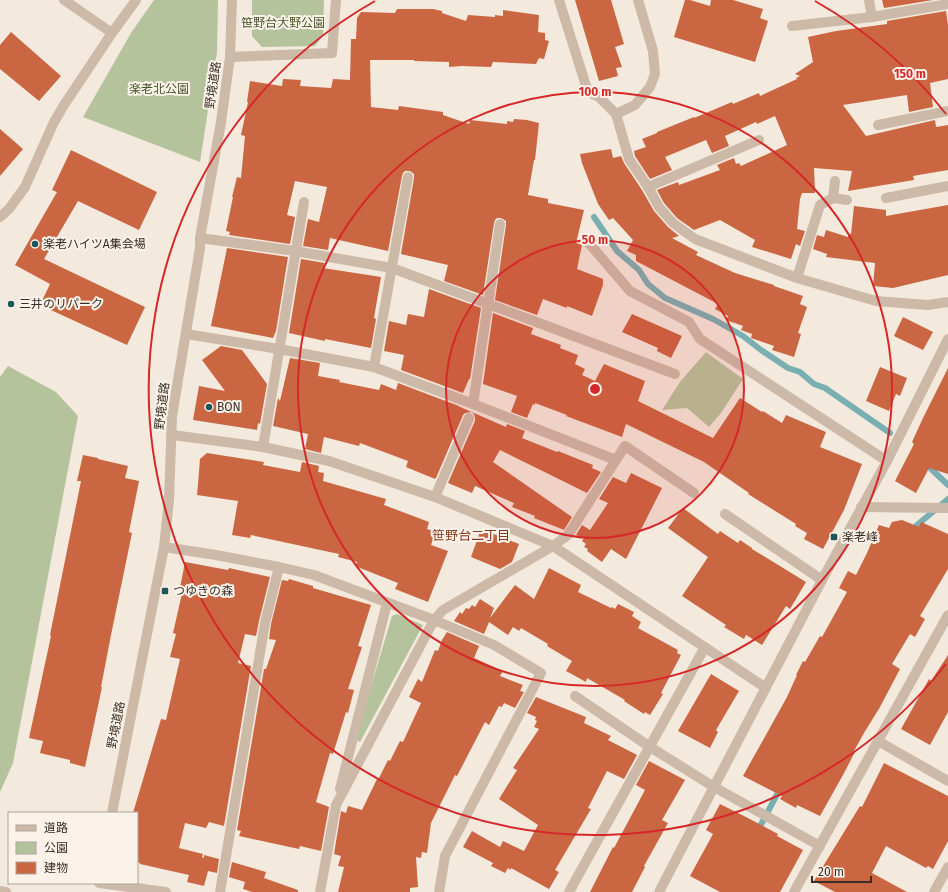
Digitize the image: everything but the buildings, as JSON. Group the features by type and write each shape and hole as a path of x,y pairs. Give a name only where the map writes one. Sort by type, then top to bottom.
{"street":[{"path":"64,0 112,33"},
{"path":"0,217 9,209 25,186 54,122 112,33 136,0"},
{"name":"野境道路","path":"112,812 164,547 169,500 172,416 200,248 200,238 221,122 230,57 232,0"},
{"path":"230,57 332,53 336,0"},
{"path":"559,0 588,92 599,97 616,114 629,159 648,187 659,207 673,223 695,239 797,278 876,301 928,305 948,302"},
{"path":"616,114 636,105 650,87 655,74 653,51 638,0"},
{"path":"869,0 872,17"},
{"path":"792,26 872,17 948,4"},
{"path":"878,125 948,111"},
{"path":"648,187 759,140"},
{"path":"374,367 408,177"},
{"path":"833,198 835,181"},
{"path":"886,198 948,186"},
{"path":"797,278 820,205 833,198 847,200"},
{"path":"263,447 304,202"},
{"path":"473,404 500,224"},
{"path":"200,238 296,251 392,268 674,374"},
{"path":"587,240 630,291 689,322 700,339 887,460"},
{"path":"186,334 279,349 374,367 616,460"},
{"path":"659,892 822,580 887,460 948,338"},
{"path":"435,497 468,418"},
{"path":"172,435 263,447 329,461 435,497 553,546 766,688"},
{"path":"336,805 434,620 443,610 553,546 568,535 625,446 694,493"},
{"path":"861,507 948,508"},
{"path":"725,514 822,580"},
{"path":"164,547 216,555 314,575 434,620 494,645 541,674 445,856 439,892"},
{"path":"220,892 265,623 280,567"},
{"path":"320,892 336,805 387,603"},
{"path":"794,892 948,615"},
{"path":"569,892 705,647"},
{"path":"575,696 650,747 714,787 820,846"},
{"path":"878,742 948,781"},
{"path":"934,892 948,867"},
{"path":"106,884 166,892"},
{"path":"0,891 6,892"}],"green space":[{"name":"楽老北公園","path":"154,0 218,0 217,52 200,162 83,117 131,33"},
{"name":"笹野台大野公園","path":"252,0 324,0 323,36 315,46 262,47 252,36"},
{"path":"706,352 743,379 721,413 709,427 687,408 662,410 680,382"},
{"path":"8,366 56,392 78,416 13,763 0,792 0,377"},
{"path":"397,614 423,625 360,742 355,740 392,616"}],"waterway":[{"path":"594,217 617,251 639,270 648,284 665,298 713,319 743,336 788,368 800,372 814,384 825,388 890,433"},
{"path":"926,464 948,485"},
{"path":"913,532 916,526 948,499"},
{"path":"757,832 781,787"}],"place":[{"name":"楽老ハイツA集会場","path":"35,244"},
{"name":"三井のリパーク","path":"11,304"},
{"name":"BON","path":"209,407"},
{"name":"楽老峰","path":"834,537"},
{"name":"つゆきの森","path":"165,591"}],"district":[{"name":"笹野台二丁目","path":"471,535"}]}
